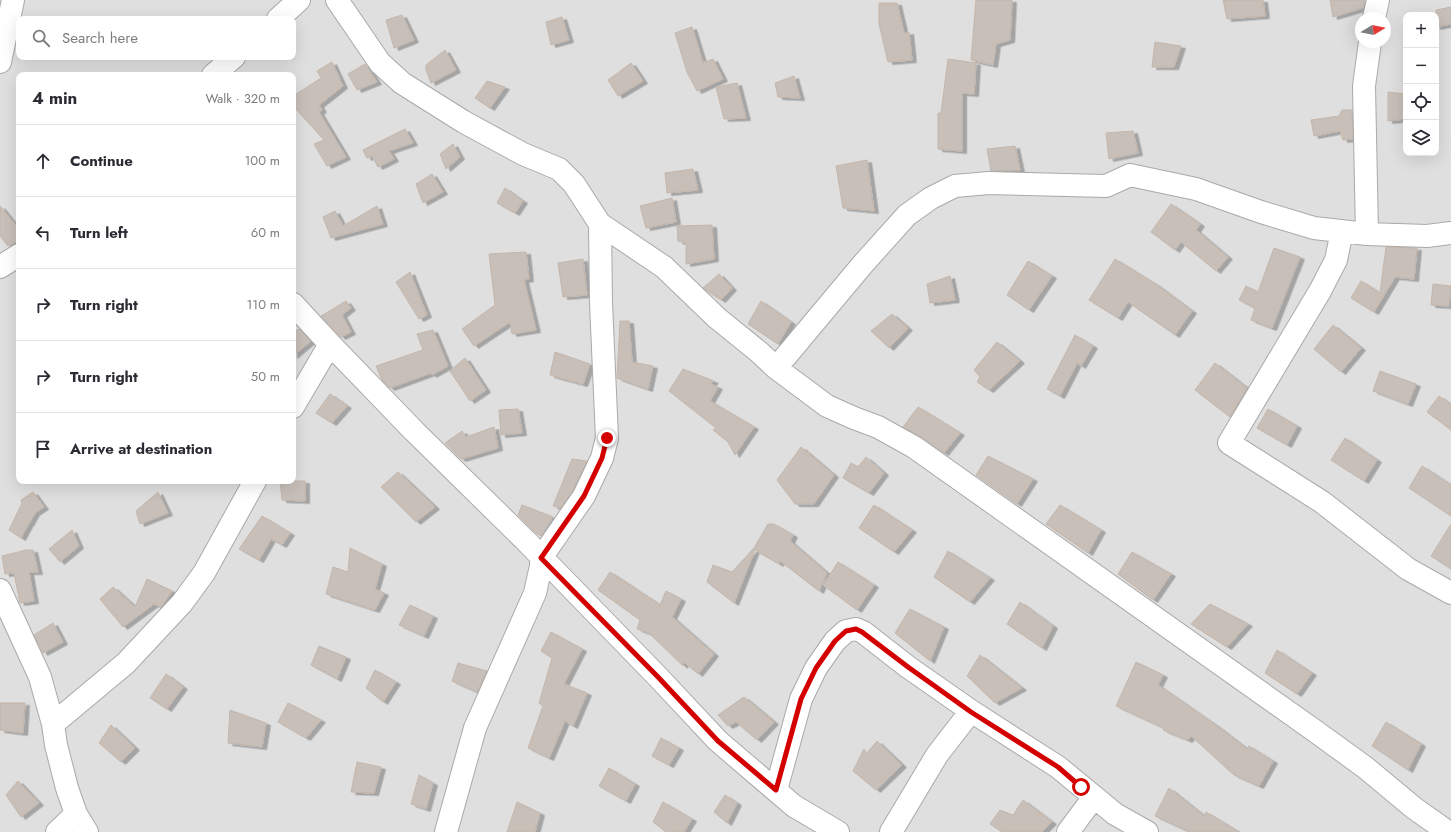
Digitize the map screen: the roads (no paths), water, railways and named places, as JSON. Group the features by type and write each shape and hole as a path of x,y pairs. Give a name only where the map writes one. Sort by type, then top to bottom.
{"street":[{"path":"0,62 13,0"},
{"path":"281,16 299,0"},
{"path":"337,0 380,63 402,83 464,122 524,154 559,169 574,184 600,224 664,267 717,318 759,352 776,368 827,406 884,430 914,447 973,487 1366,768 1414,808 1448,832"},
{"path":"1375,12 1378,0"},
{"path":"1367,234 1364,86 1369,48"},
{"path":"216,72 230,60"},
{"path":"776,368 863,264 907,215 931,198 955,186 996,183 1106,186 1130,175 1196,189 1261,212 1314,228 1367,234 1427,236 1451,234"},
{"path":"446,832 475,728 535,593 542,566 541,558 584,496 602,458 607,438 601,303 600,224"},
{"path":"1342,231 1336,260 1320,291 1229,443 1322,502 1408,569 1451,593"},
{"path":"0,267 16,257"},
{"path":"296,307 414,431 658,677 718,741 794,806 838,832"},
{"path":"296,402 330,344"},
{"path":"53,724 126,662 182,603 204,573 253,484"},
{"path":"0,590 40,677 53,724 56,745 62,766 82,823 57,832"},
{"path":"776,790 801,699 816,668 835,641 846,631 856,629 971,712 1058,767 1115,814 1147,832"},
{"path":"891,832 937,755 971,712"},
{"path":"1068,832 1094,797"}]}
